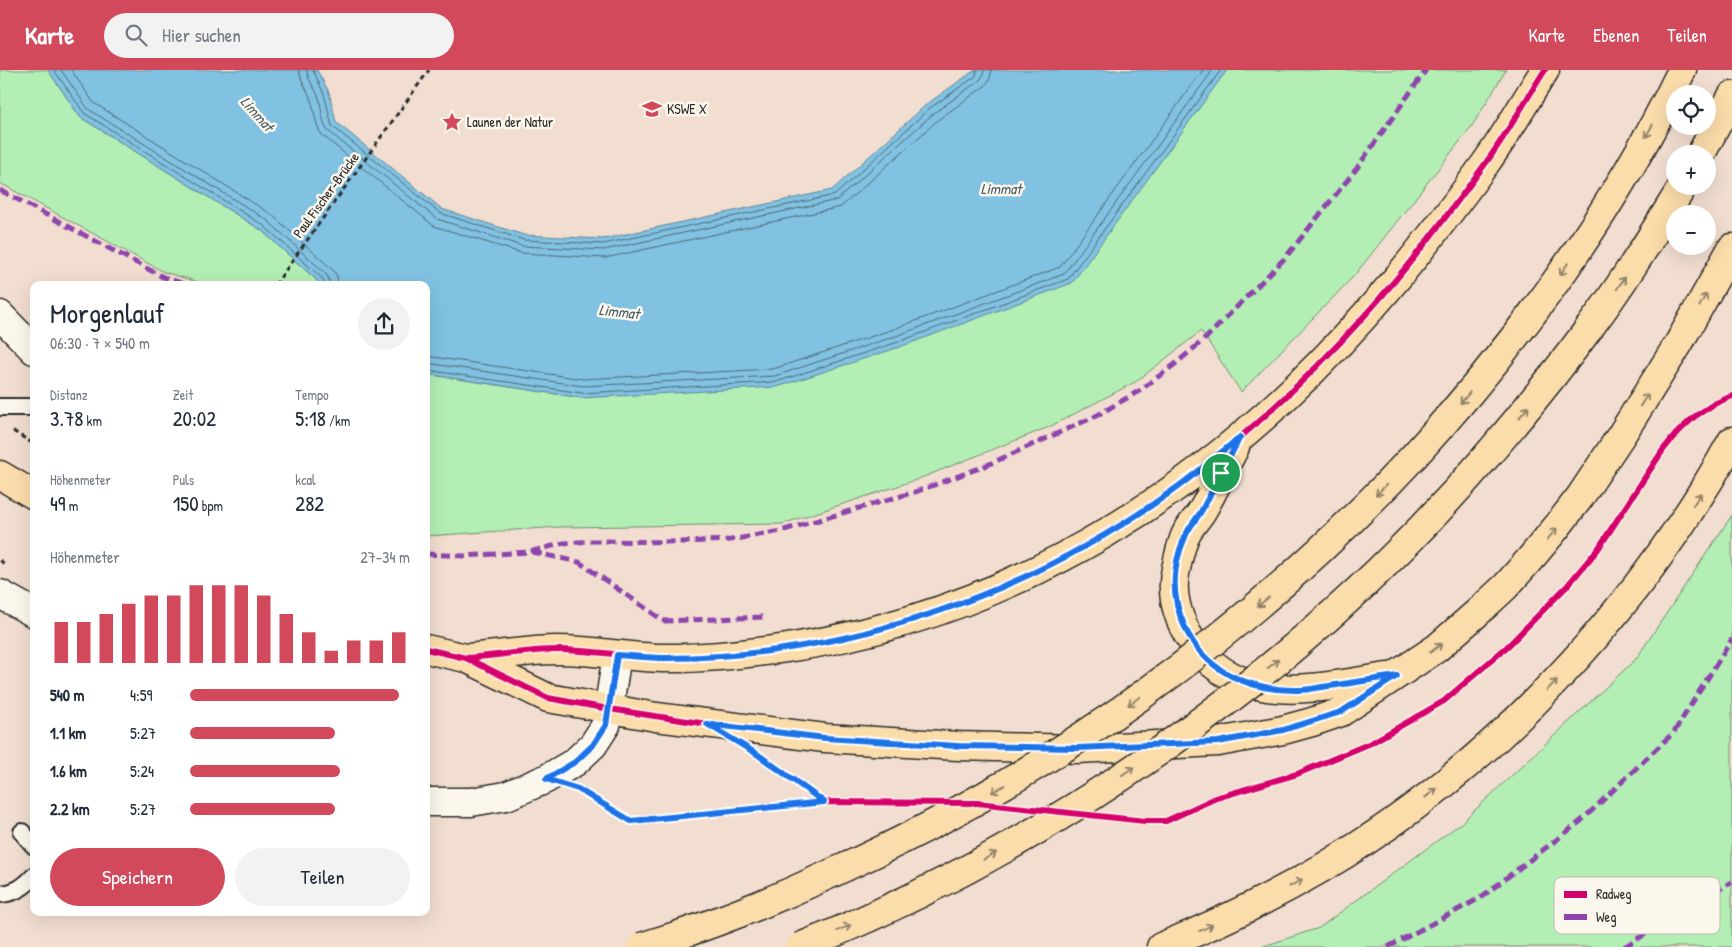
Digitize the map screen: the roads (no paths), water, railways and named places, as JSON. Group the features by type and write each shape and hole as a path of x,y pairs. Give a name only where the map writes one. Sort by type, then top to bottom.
{"main road":[{"path":"466,658 557,650 665,658 730,655 785,649 836,640 889,627 961,604 1030,574 1089,544 1172,491 1240,437 1312,371 1366,314 1424,245 1487,161 1546,70"},
{"path":"642,947 724,919 799,888 873,855 944,820 1004,786 1083,736 1183,665 1273,593 1334,538 1415,455 1498,359 1547,294 1592,226 1625,173 1677,76"},
{"path":"1706,145 1732,96"},
{"path":"800,947 897,904 970,867 1040,828 1113,782 1180,736 1246,686 1302,640 1371,577 1432,517 1541,392 1591,326 1639,257 1677,195"},
{"path":"430,650 466,658 548,698 707,724 825,738 958,746 1087,748 1218,742 1283,730 1341,712 1397,676 1437,648 1506,586 1556,528 1606,459 1679,343 1732,248"},
{"path":"1240,437 1202,510 1185,536 1175,572 1174,593 1177,610 1196,647 1212,664 1231,677 1263,687 1299,690 1397,676"},
{"path":"1161,947 1253,906 1324,867 1395,820 1440,786 1481,751 1536,701 1581,653 1638,583 1692,506 1732,441"},
{"path":"0,475 30,493"}],"street":[{"path":"0,316 30,346"},
{"path":"0,594 30,610"},
{"path":"430,802 471,802 506,796 546,779 575,762 593,745 606,725 617,655"}],"lane":[{"path":"0,407 30,407"},
{"path":"22,832 30,841"},
{"path":"0,894 10,893 24,887 30,880"}],"water":[{"name":"Limmat","path":"48,70 317,70 329,92 336,122 442,209 524,235 603,239 832,190 927,104 975,70 1227,70 1072,283 900,347 777,387 582,398 430,375 430,281 318,281 261,230 80,117"}],"place":[{"name":"KSWE X","path":"652,109"},
{"name":"Launen der Natur","path":"452,122"}]}
